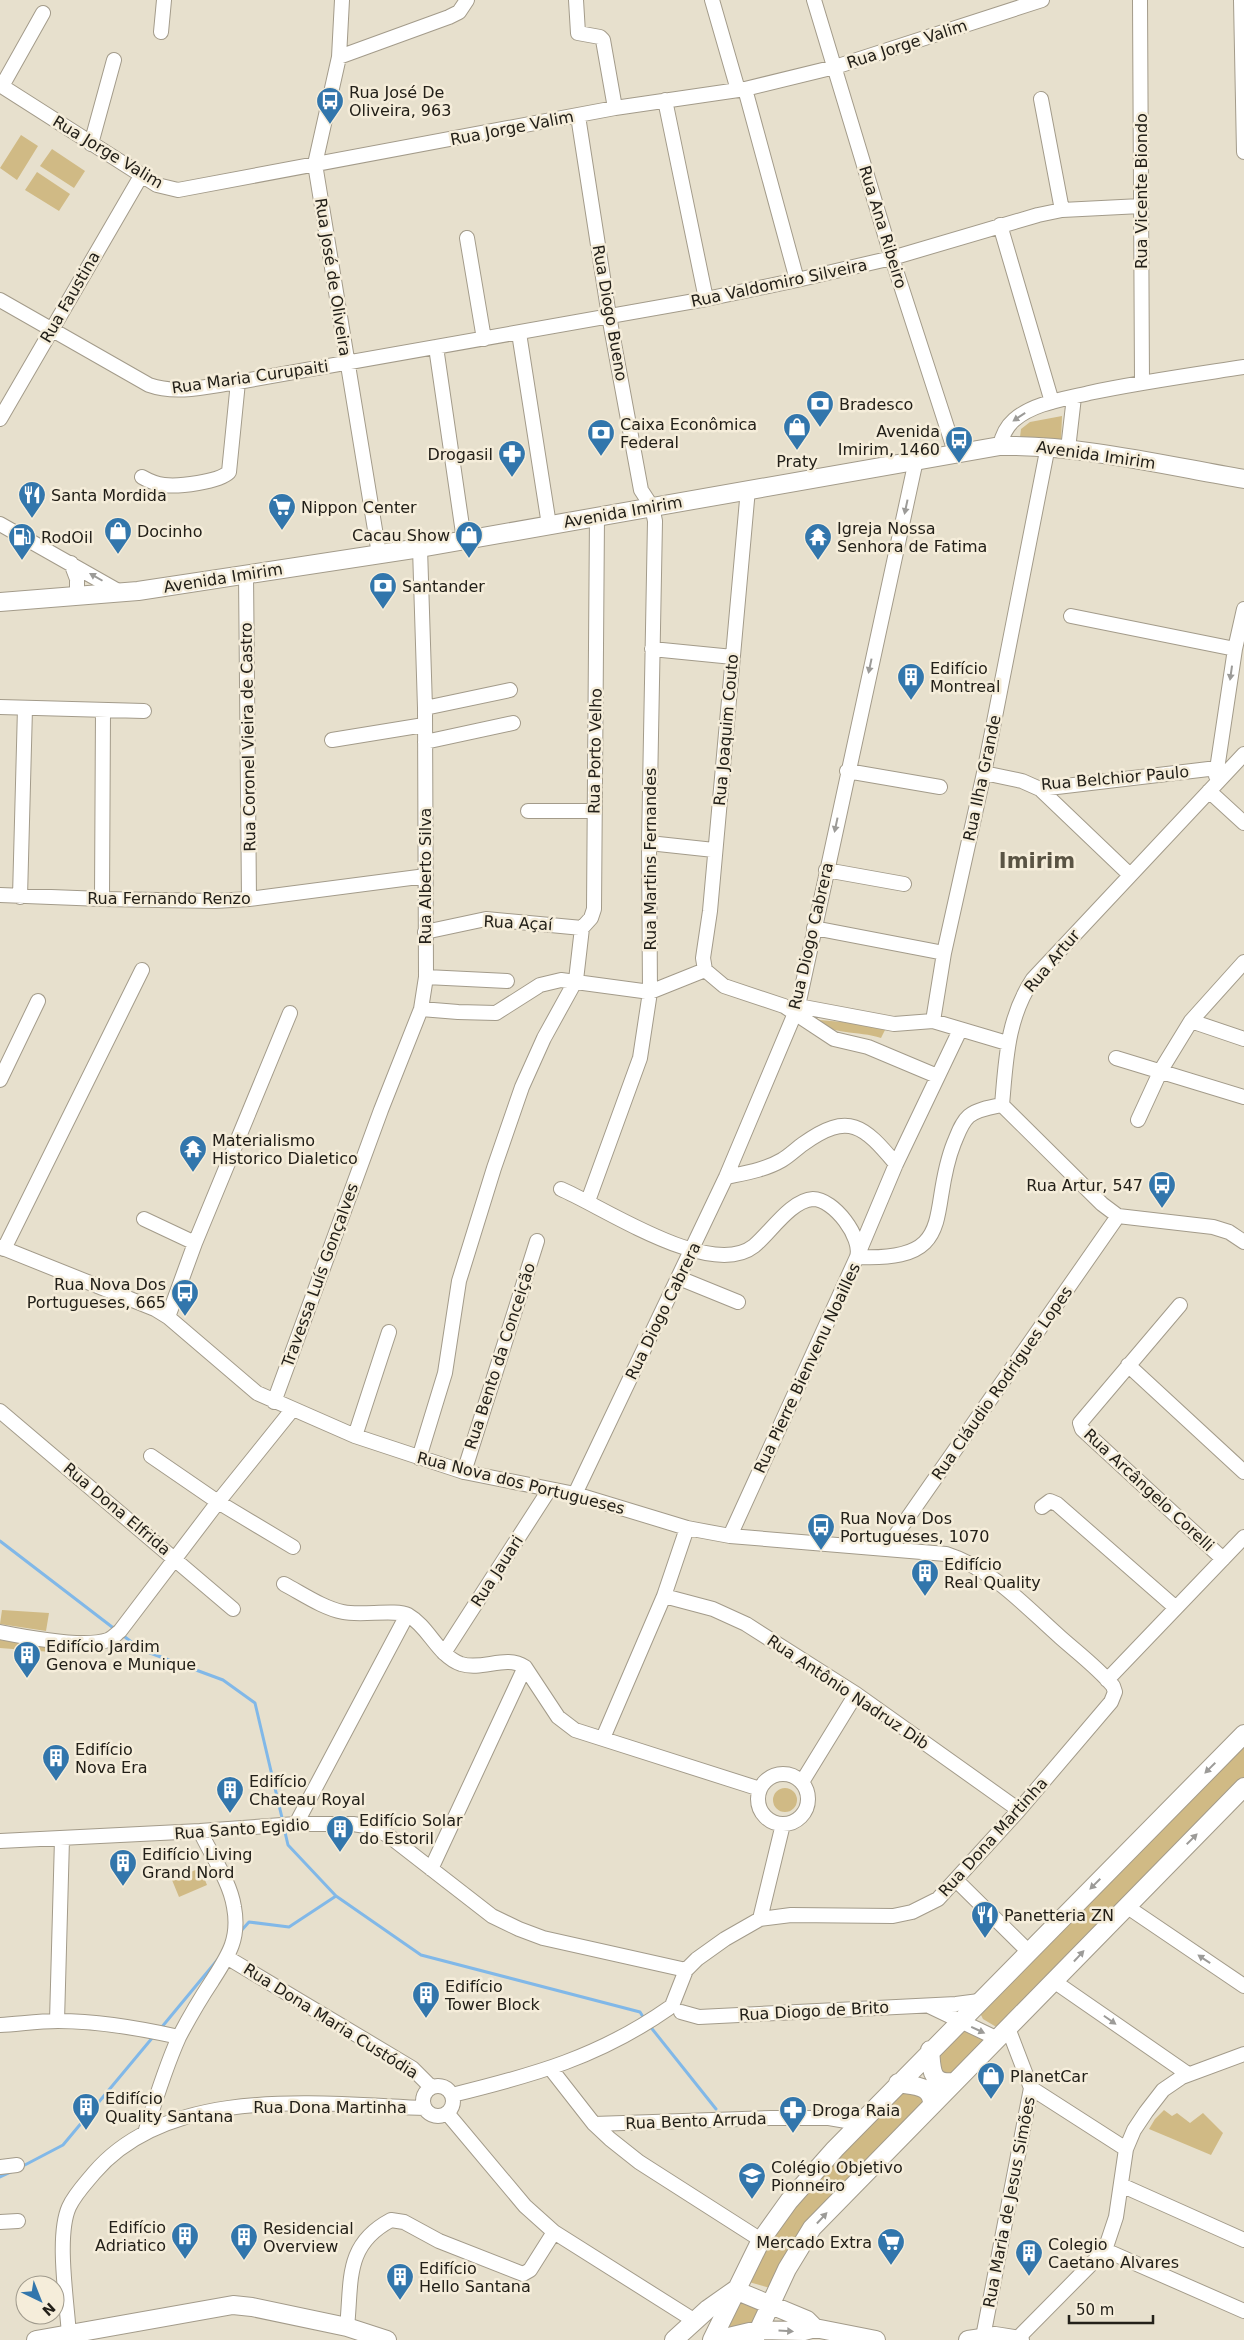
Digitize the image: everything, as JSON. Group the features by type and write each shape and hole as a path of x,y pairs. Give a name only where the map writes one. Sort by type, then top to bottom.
{"main road":[{"name":"Avenida Imirim","path":"0,602 120,592 420,548 955,452 1000,446 1048,446 1244,479"},
{"path":"876,2340 804,2332 714,2340 735,2290 761,2240 790,2201 858,2123 1244,1734"},
{"path":"756,2335 769,2304 796,2251 812,2228 1244,1787"},
{"path":"930,2050 930,2067 935,2076 944,2082 955,2082"},
{"path":"898,2083 922,2087 930,2096 932,2105"},
{"path":"735,2290 807,2320 820,2333"},
{"path":"674,2340 720,2299 735,2290"},
{"path":"36,2340 233,2305 252,2307 347,2327 387,2340"},
{"path":"975,2338 1005,2336 1017,2340"}],"street":[{"path":"162,32 164,0"},
{"name":"Rua José de Oliveira","path":"342,0 339,57 315,164 346,363 379,554"},
{"path":"339,57 449,17 460,12 467,0"},
{"path":"576,0 577,32 581,35 598,36 603,40 615,108"},
{"path":"712,0 742,89 797,280"},
{"name":"Rua Ana Ribeiro","path":"814,0 892,258 955,452"},
{"name":"Rua Jorge Valim","path":"1,86 157,186 178,190 615,108 742,89 835,67 1042,0"},
{"name":"Rua Vicente Biondo","path":"1140,0 1142,382"},
{"path":"1241,0 1244,152"},
{"path":"1,86 43,12"},
{"path":"91,144 114,60"},
{"path":"1041,99 1062,210"},
{"path":"665,100 706,299"},
{"name":"Rua Diogo Bueno","path":"578,116 609,316 641,490 652,507"},
{"name":"Rua Faustina","path":"0,419 141,176"},
{"name":"Rua Valdomiro Silveira","path":"609,316 706,299 892,258 1000,225 1062,210 1141,206"},
{"path":"1000,225 1052,402"},
{"path":"467,238 484,339"},
{"name":"Rua Maria Curupaiti","path":"0,300 159,389 180,390 238,382 609,316"},
{"path":"519,333 549,525"},
{"path":"436,347 464,540"},
{"path":"1000,446 1005,431 1014,419 1052,402 1142,382 1244,367"},
{"path":"142,477 152,482 174,486 224,476 229,472 238,382"},
{"path":"1068,449 1074,397"},
{"name":"Rua Ilha Grande","path":"933,1021 944,952 984,773 1048,446"},
{"name":"Rua Diogo Cabrera","path":"575,1494 726,1177 796,1010 916,460"},
{"name":"Rua Joaquim Couto","path":"705,970 703,958 710,911 748,489"},
{"name":"Rua Martins Fernandes","path":"588,1201 640,1058 650,992 648,843 654,521 652,507"},
{"name":"Rua Porto Velho","path":"576,980 582,928 591,918 594,909 597,516"},
{"path":"0,524 120,592"},
{"name":"Rua Alberto Silva","path":"420,548 425,708 426,876 426,977 421,1009"},
{"path":"71,563 77,579 77,596"},
{"name":"Rua Coronel Vieira de Castro","path":"246,574 249,899"},
{"path":"1244,609 1235,649 1217,768 1212,787 1244,823"},
{"path":"1071,616 1235,649"},
{"path":"652,649 732,657"},
{"path":"425,708 510,690"},
{"path":"0,707 144,711"},
{"path":"20,897 25,708"},
{"path":"102,900 103,711"},
{"path":"425,742 513,723"},
{"path":"332,740 424,725"},
{"name":"Rua Artur","path":"1002,1105 1007,1043 1023,993 1033,979 1244,754"},
{"name":"Rua Belchior Paulo","path":"984,773 1022,781 1040,789 1217,768"},
{"path":"847,771 940,787"},
{"path":"1040,789 1130,875"},
{"path":"528,811 594,811"},
{"path":"648,843 714,850"},
{"path":"826,870 904,884"},
{"name":"Rua Fernando Renzo","path":"0,895 102,900 249,899 426,876"},
{"name":"Rua Açaí","path":"425,932 486,919 582,928"},
{"path":"814,928 944,952"},
{"path":"1138,1120 1161,1070 1191,1021 1244,962"},
{"path":"2,1248 142,970"},
{"path":"421,1009 458,1012 496,1012 540,985 550,981 576,980 650,992 705,970 724,986 796,1010 894,1024 933,1021 1007,1043"},
{"path":"426,977 507,981"},
{"path":"419,1458 445,1373 459,1282 494,1168 522,1086 544,1038 576,980"},
{"path":"0,1080 38,1001"},
{"name":"Travessa Luís Gonçalves","path":"274,1402 381,1110 421,1009"},
{"path":"796,1010 834,1039 868,1047 937,1076"},
{"path":"168,1317 195,1243 290,1013"},
{"path":"1191,1021 1244,1039"},
{"path":"858,1255 896,1164 960,1030"},
{"path":"1116,1058 1161,1070 1244,1097"},
{"path":"1002,1105 1102,1204 1118,1216 1213,1226 1229,1232 1244,1242"},
{"name":"Rua Pierre Bienvenu Noailles","path":"730,1536 858,1255 883,1258 906,1254 926,1242 934,1232 948,1157 961,1126 969,1116 978,1111 1002,1105"},
{"path":"726,1177 774,1164 818,1134 844,1126 856,1126 867,1133 896,1164"},
{"path":"561,1189 646,1232 692,1250 719,1256 732,1256 742,1253 754,1246 792,1208 812,1199 822,1201 834,1208 844,1220 858,1255"},
{"name":"Rua Cláudio Rodrigues Lopes","path":"886,1549 1118,1216"},
{"path":"144,1219 195,1243"},
{"name":"Rua Bento da Conceição","path":"464,1472 537,1240"},
{"name":"Rua Nova dos Portugueses","path":"2,1248 131,1298 168,1317 239,1380 274,1402 355,1436 419,1458 464,1472 575,1494 687,1528 730,1536 946,1554 977,1567 1000,1584 1107,1680"},
{"path":"679,1278 738,1302"},
{"name":"Rua Arcângelo Corelli","path":"1180,1305 1080,1421 1080,1426 1223,1559"},
{"path":"355,1436 389,1332"},
{"path":"1128,1365 1244,1472"},
{"path":"0,1632 25,1637 68,1641 98,1642 111,1638 120,1631 218,1502 292,1410"},
{"name":"Rua Dona Elfrida","path":"0,1411 233,1609"},
{"path":"151,1456 218,1502 293,1547"},
{"name":"Rua Jauari","path":"444,1653 549,1490"},
{"path":"1042,1507 1050,1501 1058,1504 1176,1608"},
{"path":"603,1738 664,1596 687,1528"},
{"path":"1107,1680 1244,1537"},
{"path":"284,1584 343,1612 407,1614 416,1621 444,1653 460,1664 470,1666 519,1662 525,1666 562,1721 575,1730 760,1789"},
{"name":"Rua Antônio Nadruz Dib","path":"664,1596 730,1615 856,1694 1020,1810"},
{"path":"296,1824 407,1614"},
{"path":"431,1869 525,1666"},
{"name":"Rua Dona Martinha","path":"686,1970 725,1939 760,1919 791,1915 893,1916 912,1912 938,1899 957,1881 1020,1810 1112,1702 1115,1692 1113,1686 1107,1680"},
{"path":"802,1782 856,1694"},
{"path":"784,1774 794,1776 802,1782 806,1790 806,1809 792,1822 783,1824 767,1818 761,1812 758,1804 760,1789 766,1780 775,1775 784,1774"},
{"name":"Rua Santo Egidio","path":"0,1841 200,1832 296,1824 353,1824 372,1827 389,1836 492,1916 519,1929 544,1938 686,1970"},
{"path":"760,1919 783,1824"},
{"path":"145,2133 165,2070 179,2037 212,1980 228,1958 233,1944 235,1926 234,1906 226,1884 200,1832"},
{"path":"57,2021 62,1839"},
{"path":"957,1881 1028,1951"},
{"path":"1126,1906 1244,1986"},
{"name":"Rua Dona Maria Custódia","path":"228,1958 412,2068 431,2088"},
{"path":"452,2095 551,2069 619,2041 648,2022 676,2008 686,1970"},
{"path":"1055,1982 1188,2074"},
{"name":"Rua Diogo de Brito","path":"676,2008 699,2017 979,2001"},
{"path":"928,2005 959,2021 1003,2034 1031,2088"},
{"path":"0,2025 57,2021 125,2025 179,2037"},
{"path":"1017,2340 1105,2250 1116,2217 1126,2149 1134,2130 1163,2090 1188,2074 1244,2054"},
{"path":"551,2069 594,2124 639,2162 761,2240"},
{"path":"443,2087 452,2095 453,2104 447,2113 435,2116 425,2108 424,2094 431,2088 443,2087"},
{"name":"Rua Maria de Jesus Simões","path":"975,2338 1031,2088 1126,2149"},
{"name":"Rua Dona Martinha","path":"69,2335 63,2244 65,2220 69,2207 79,2191 118,2150 145,2133 184,2118 217,2110 260,2105 324,2104 425,2108"},
{"path":"447,2113 525,2206 554,2232 695,2322"},
{"name":"Rua Bento Arruda","path":"594,2124 771,2118 828,2118 858,2123"},
{"path":"0,2167 17,2165"},
{"path":"1121,2185 1244,2240"},
{"path":"347,2327 355,2255 366,2239 391,2220 404,2222 439,2241 523,2274 530,2270 554,2232"},
{"path":"0,2222 18,2221"},
{"path":"1105,2250 1244,2311"}],"shaded area":[{"path":"21,135 38,146 17,180 0,168"},
{"path":"52,149 85,171 74,188 40,166"},
{"path":"37,172 70,194 59,211 25,190"},
{"path":"1062,416 1061,443 1024,440 1020,437 1021,429 1030,422"},
{"path":"811,1015 820,1020 864,1024 885,1030 881,1038 834,1030 818,1022"},
{"path":"2,1610 49,1613 46,1631 0,1624"},
{"path":"0,1640 51,1645 51,1652 0,1648"},
{"path":"1244,1744 1244,1778 998,2028 983,2019 980,2013"},
{"path":"785,1788 790,1789 796,1795 796,1805 790,1811 785,1812 780,1811 774,1805 773,1800 774,1795 780,1789"},
{"path":"200,1868 207,1885 179,1897 172,1880"},
{"path":"965,2028 984,2038 977,2049 949,2079 942,2078 935,2058"},
{"path":"906,2089 925,2097 924,2105 770,2288 749,2282 777,2231 797,2203 850,2145"},
{"path":"1164,2110 1172,2116 1177,2113 1190,2123 1203,2113 1223,2133 1211,2155 1149,2129"},
{"path":"742,2294 761,2304 751,2328 722,2336"}],"waterway":[{"path":"0,1541 116,1630"},
{"path":"121,1634 142,1650 223,1680 255,1703 283,1822"},
{"path":"284,1828 288,1845 336,1896 421,1955 640,2012 645,2020"},
{"path":"240,1932 249,1922 289,1927 336,1896"},
{"path":"161,2028 219,1958"},
{"path":"649,2025 716,2109"},
{"path":"21,2167 63,2145 153,2037"},
{"path":"0,2177 11,2172"}],"place":[{"name":"Rua José De Oliveira, 963","path":"330,125"},
{"name":"Bradesco","path":"820,428"},
{"name":"Praty","path":"797,451"},
{"name":"Caixa Econômica Federal","path":"601,457"},
{"name":"Avenida Imirim, 1460","path":"959,464"},
{"name":"Drogasil","path":"512,478"},
{"name":"Santa Mordida","path":"32,519"},
{"name":"Nippon Center","path":"282,531"},
{"name":"Docinho","path":"118,555"},
{"name":"Cacau Show","path":"469,559"},
{"name":"RodOil","path":"22,561"},
{"name":"Igreja Nossa Senhora de Fatima","path":"818,561"},
{"name":"Santander","path":"383,610"},
{"name":"Edifício Montreal","path":"911,701"},
{"name":"Materialismo Historico Dialetico","path":"193,1173"},
{"name":"Rua Artur, 547","path":"1162,1209"},
{"name":"Rua Nova Dos Portugueses, 665","path":"185,1317"},
{"name":"Rua Nova Dos Portugueses, 1070","path":"821,1551"},
{"name":"Edifício Real Quality","path":"925,1597"},
{"name":"Edifício Jardim Genova e Munique","path":"27,1679"},
{"name":"Edifício Nova Era","path":"56,1782"},
{"name":"Edifício Chateau Royal","path":"230,1814"},
{"name":"Edifício Solar do Estoril","path":"340,1853"},
{"name":"Edifício Living Grand Nord","path":"123,1887"},
{"name":"Panetteria ZN","path":"985,1939"},
{"name":"Edifício Tower Block","path":"426,2019"},
{"name":"PlanetCar","path":"991,2100"},
{"name":"Edifício Quality Santana","path":"86,2131"},
{"name":"Droga Raia","path":"793,2134"},
{"name":"Colégio Objetivo Pionneiro","path":"752,2200"},
{"name":"Edifício Adriatico","path":"185,2260"},
{"name":"Residencial Overview","path":"244,2261"},
{"name":"Mercado Extra","path":"891,2266"},
{"name":"Colegio Caetano Alvares","path":"1029,2277"},
{"name":"Edifício Hello Santana","path":"400,2301"}],"district":[{"name":"Imirim","path":"1037,861"}]}
